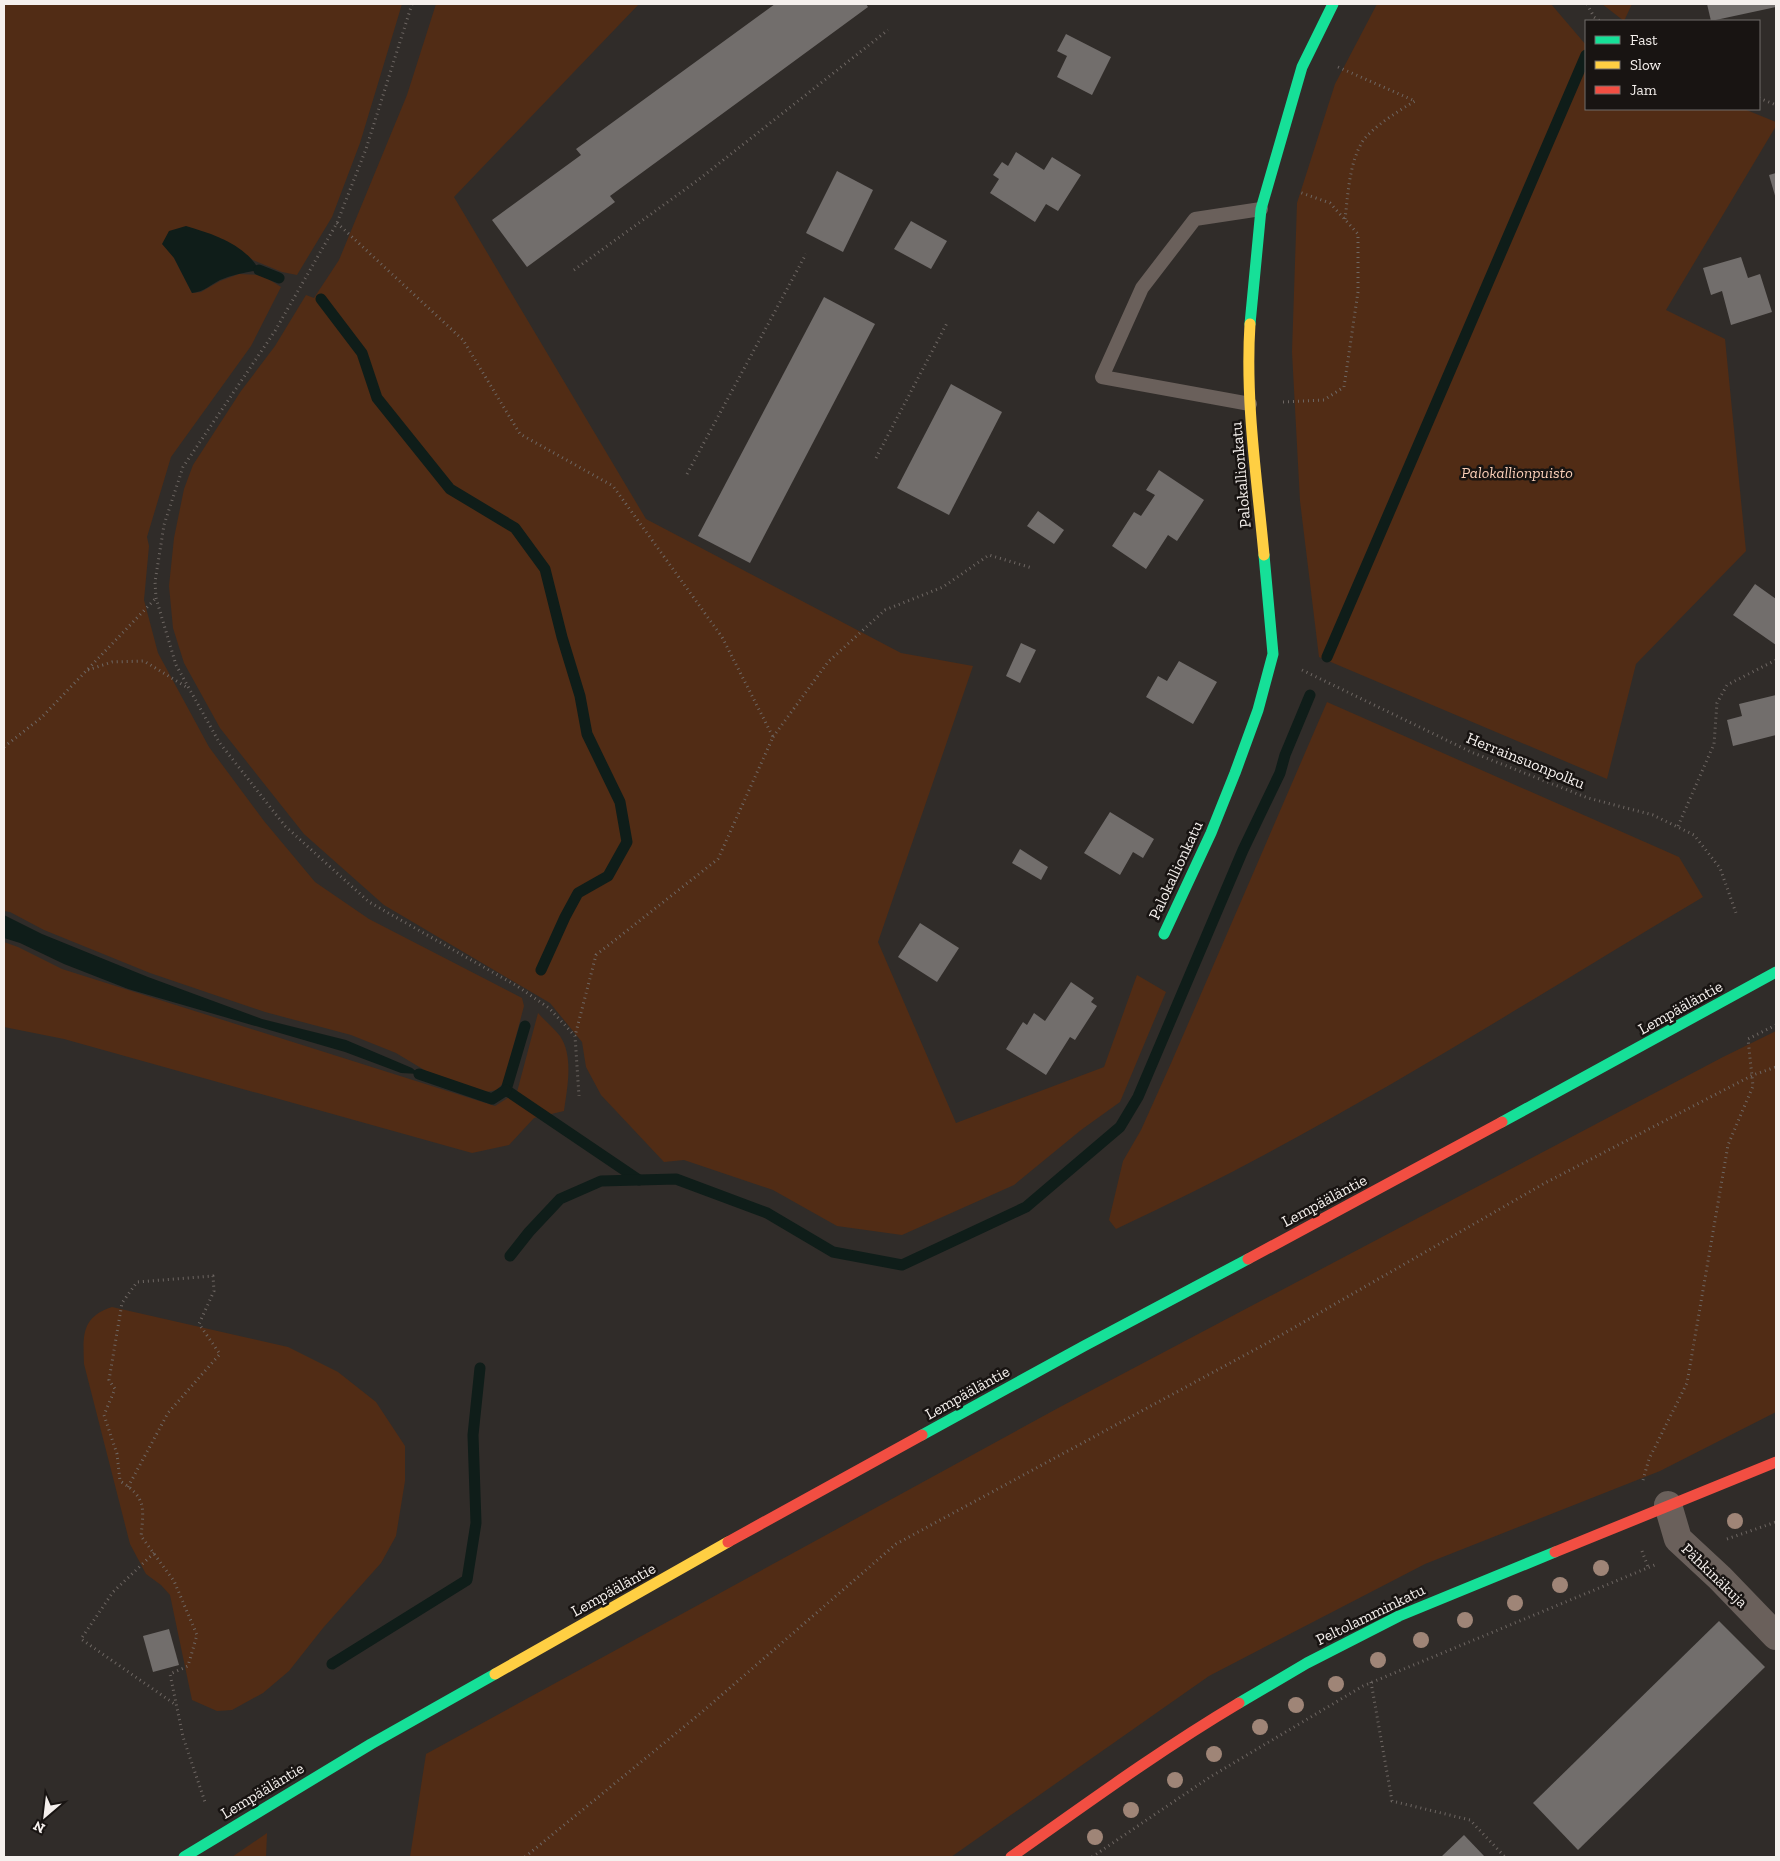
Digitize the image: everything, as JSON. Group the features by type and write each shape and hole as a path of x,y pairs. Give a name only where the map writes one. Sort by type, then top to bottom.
{"street":[{"name":"Palokallionkatu","path":"1164,934 1211,833 1236,773 1258,710 1273,654 1250,404 1248,350 1250,302 1261,209 1302,67 1333,4"},
{"name":"Lempääläntie","path":"184,1857 371,1744 785,1511 1084,1346 1389,1184 1776,972"},
{"name":"Peltolamminkatu","path":"1011,1857 1199,1727 1307,1663 1399,1616 1776,1462"},
{"name":"Pähkinäkuja","path":"1668,1505 1678,1538 1776,1636"}],"lane":[{"path":"1250,404 1102,377 1142,288 1194,220 1261,209"}],"path":[{"path":"412,4 366,149 337,223 275,331 183,467 164,525 155,582 156,598 176,665 189,688 220,742 285,826 369,902 517,986 549,1008 575,1036"},
{"path":"1587,4 1594,17 1598,20"},
{"path":"574,270 698,180 888,30"},
{"path":"1308,54 1415,101 1387,118 1361,143 1352,167 1344,219"},
{"path":"1760,98 1776,105"},
{"path":"1250,404 1324,400 1344,387 1358,292 1358,234 1330,202 1269,181"},
{"path":"337,223 463,340 520,434 613,486 722,637 773,737"},
{"path":"686,474 806,254"},
{"path":"876,458 947,323"},
{"path":"579,1096 575,1036 596,955 718,859 773,737 828,662 885,610 943,587 988,555 1032,568"},
{"path":"4,746 42,717 156,598"},
{"name":"Herrainsuonpolku","path":"1273,654 1339,689 1471,752 1588,798 1654,815 1678,826 1694,835 1720,868 1736,913"},
{"path":"1678,826 1714,744 1717,703 1727,685 1776,660"},
{"path":"87,670 112,662 144,661 189,688"},
{"path":"1631,1520 1649,1459 1687,1382 1728,1145 1753,1086 1748,1039 1776,1025"},
{"path":"525,1857 702,1712 896,1544 1269,1342 1544,1183 1753,1075 1776,1067"},
{"path":"128,1486 168,1413 220,1354 199,1324 214,1292 212,1276 137,1282 122,1303 109,1380 115,1389 104,1415 117,1454 120,1481 134,1490 144,1508 141,1536 174,1581 197,1635 188,1666 170,1674 182,1737 216,1836"},
{"path":"1092,1857 1210,1777 1371,1682 1691,1551 1776,1522"},
{"path":"154,1553 113,1592 81,1639 176,1705"},
{"path":"1371,1682 1392,1801 1470,1820 1505,1857"}],"green space":[{"path":"4,4 402,4 360,143 332,217 297,275 282,272 253,260 223,239 174,258 192,293 201,292 220,281 239,274 262,275 281,287 251,346 171,457 147,537 149,546 144,600 158,653 209,747 264,821 315,882 369,919 522,998 524,1006 504,1082 497,1090 486,1092 426,1071 396,1053 351,1035 265,1012 150,973 44,930 10,912 4,911"},
{"path":"436,4 639,4 454,197 646,519 901,653 973,666 878,942 956,1123 1104,1067 1137,975 1166,992 1120,1102 1081,1130 1014,1185 902,1235 837,1226 773,1190 684,1160 664,1162 601,1095 586,1067 582,1042 550,1003 384,905 304,834 220,728 184,663 173,628 169,586 174,538 184,489 193,465 241,391 275,346 306,295 314,298 339,260 407,95"},
{"name":"Palokallionpuisto","path":"1377,4 1551,4 1585,44 1585,110 1746,110 1776,122 1776,126 1666,310 1725,339 1746,551 1636,664 1607,779 1319,657 1300,501 1292,352 1297,203 1335,84"},
{"path":"1602,4 1632,4 1624,20"},
{"path":"1327,702 1679,857 1703,897 1414,1071 1340,1113 1267,1154 1116,1229 1109,1220 1123,1161 1141,1130 1172,1061"},
{"path":"4,942 62,969 495,1106 517,1092 538,1013 560,1036 567,1053 568,1083 564,1111 534,1118 509,1145 472,1153 64,1039 4,1027"},
{"path":"1776,1031 1776,1412 1660,1471 1425,1564 1209,1676 951,1857 410,1857 426,1754 1060,1407 1723,1057"},
{"path":"112,1307 288,1347 338,1372 376,1402 405,1446 405,1481 396,1536 381,1563 323,1628 289,1671 263,1693 232,1710 217,1711 192,1700 170,1595 161,1585 146,1574 130,1544 84,1364 84,1336 89,1322 94,1316"},
{"path":"267,1833 266,1857 232,1857"}],"shaded area":[{"path":"186,226 227,241 237,247 253,261 259,270 225,278 203,290 192,293 174,258 162,244 169,231"},
{"path":"4,915 42,934 148,977 262,1019 346,1040 412,1068 419,1074 401,1073 345,1052 128,989 4,938"}],"building":[{"path":"775,4 866,4 868,7 610,196 615,202 527,267 492,220 581,155 576,149"},
{"path":"1707,4 1776,4 1776,7 1711,20"},
{"path":"1066,34 1111,57 1092,95 1057,77 1067,56 1057,51"},
{"path":"1016,152 1044,170 1052,157 1081,175 1058,211 1046,204 1035,222 990,193 999,179 993,175 1002,162 1008,166"},
{"path":"837,171 873,190 843,252 806,233"},
{"path":"1776,173 1776,199 1769,175"},
{"path":"911,221 947,241 931,269 894,249"},
{"path":"1741,257 1748,278 1760,274 1772,312 1731,325 1722,291 1711,295 1703,268"},
{"path":"824,297 875,324 750,563 698,536"},
{"path":"951,384 1002,412 949,515 897,488"},
{"path":"1159,470 1204,500 1177,541 1168,535 1146,569 1112,546 1134,512 1141,516 1155,495 1146,490"},
{"path":"1038,511 1064,530 1054,544 1027,526"},
{"path":"1755,584 1776,599 1776,645 1733,615"},
{"path":"1021,643 1036,650 1020,683 1006,676"},
{"path":"1179,661 1217,682 1193,724 1146,697 1158,676 1167,681"},
{"path":"1776,695 1776,735 1733,746 1727,720 1742,716 1739,704"},
{"path":"1110,812 1154,839 1143,858 1133,852 1120,875 1084,853"},
{"path":"1020,849 1048,867 1041,880 1012,863"},
{"path":"920,923 959,948 937,982 898,957"},
{"path":"1071,982 1094,998 1091,1002 1097,1006 1075,1040 1070,1037 1046,1075 1006,1049 1023,1022 1027,1025 1034,1013 1045,1021"},
{"path":"1719,1621 1765,1667 1578,1850 1533,1803"},
{"path":"169,1629 179,1665 153,1672 143,1636"},
{"path":"1464,1835 1485,1857 1441,1857"}],"waterway":[{"path":"1327,657 1585,57"},
{"path":"259,270 279,278"},
{"path":"321,299 362,353 377,398 450,489 515,528 545,569 562,637 580,696 587,734 620,802 627,842 608,876 578,893 541,970"},
{"path":"510,1256 529,1232 560,1199 601,1181 676,1179 767,1213 833,1252 902,1265 1026,1207 1120,1127 1138,1097 1243,850 1280,773 1285,755 1310,695"},
{"path":"525,1026 506,1090 639,1180"},
{"path":"419,1074 492,1099 506,1090"},
{"path":"332,1664 467,1580 476,1523 473,1435 480,1368"}],"traffic: fast":[{"path":"1250,324 1261,209 1302,67 1333,4"},
{"path":"1164,934 1211,833 1235,773 1258,710 1273,654 1264,555"},
{"path":"1502,1122 1776,972"},
{"path":"922,1435 1248,1259"},
{"path":"1239,1703 1307,1663 1399,1616 1555,1552"},
{"path":"184,1857 371,1744 495,1674"}],"traffic: slow":[{"path":"1250,324 1250,411 1264,555"},
{"path":"495,1674 728,1542"}],"traffic: jam":[{"path":"1248,1259 1502,1122"},
{"path":"728,1542 922,1435"},
{"path":"1555,1552 1776,1462"},
{"path":"1011,1857 1152,1758 1239,1703"}]}
